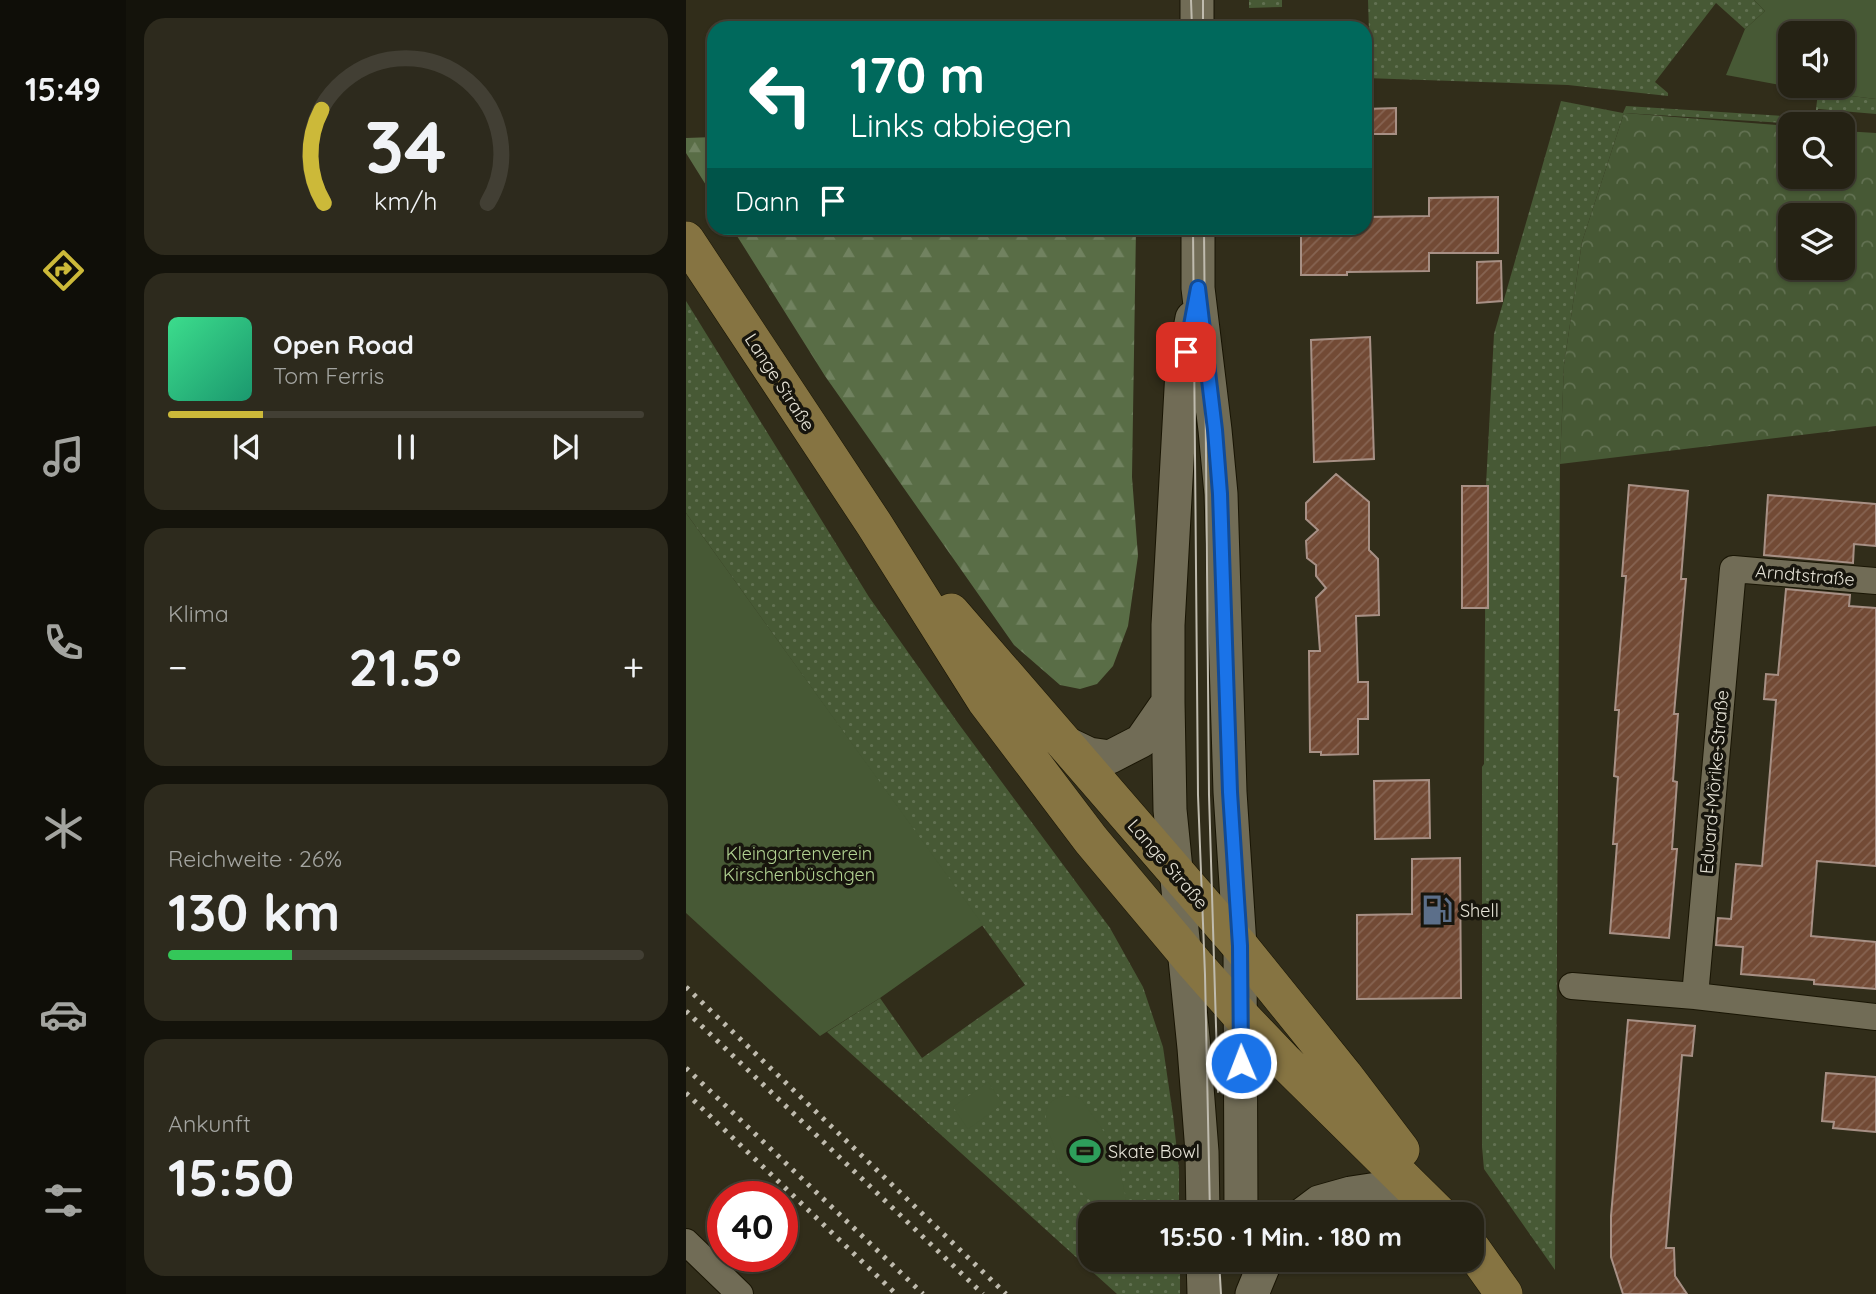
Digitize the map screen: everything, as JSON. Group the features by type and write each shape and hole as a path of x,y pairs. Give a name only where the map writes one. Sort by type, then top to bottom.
{"main road":[{"name":"Lange Straße","path":"686,240 874,524 985,700 1091,840 1241,1016 1431,1202"},
{"name":"Lange Straße","path":"874,524 1240,946 1344,1075 1433,1202"},
{"path":"1484,1266 1504,1294"}],"street":[{"path":"1197,0 1197,21"},
{"path":"1198,235 1198,288 1220,494 1230,792 1240,946 1241,1202"},
{"path":"1198,288 1182,371 1168,625 1168,702 1170,810 1194,1048 1203,1202"},
{"name":"Arndtstraße","path":"1733,569 1876,581"},
{"name":"Eduard-Mörike-Straße","path":"1695,996 1733,569"},
{"path":"1063,742 1089,754 1110,757 1141,741 1168,702"},
{"path":"1572,986 1695,996 1876,1017"},
{"path":"1319,1202 1384,1188 1421,1202"},
{"path":"686,1242 740,1294"},
{"path":"1203,1272 1204,1294"},
{"path":"1239,1294 1240,1272"},
{"path":"1252,1294 1261,1272"}],"green space":[{"path":"1249,0 1282,0 1282,7 1249,8"},
{"path":"1368,0 1754,0 1765,11 1745,29 1716,3 1655,82 1668,96 1568,85 1372,78 1372,21 1369,21"},
{"path":"1754,0 1876,0 1876,99 1855,96 1855,21 1778,21 1778,85 1726,75 1745,29 1765,11"},
{"path":"1855,96 1876,99 1876,114 1818,109 1816,112 1817,98"},
{"path":"1561,101 1623,113 1626,106 1778,116 1778,123 1624,113 1582,242 1564,365 1560,464 1555,1270 1484,1169 1482,1147 1482,767 1486,485 1494,334"},
{"path":"1624,113 1778,125 1778,189 1855,189 1855,132 1876,133 1876,426 1560,464 1564,365 1582,242"},
{"path":"707,137 707,187 686,153 686,138"},
{"path":"736,235 1136,235 1132,477 1138,556 1128,626 1113,666 1097,684 1080,689 1060,685 1014,645 825,376"},
{"path":"686,301 869,597 958,723 1110,928 1143,987 1163,1047 1179,1170 1179,1202 1078,1202 1078,1259 827,1032 880,998 922,1058 1025,985 686,513"},
{"name":"Kleingartenverein Kirschenbüschgen","path":"686,513 983,925 880,998 820,1036 686,913"},
{"path":"988,1082 1003,1104 968,1129 953,1107"},
{"name":"Skate Bowl","path":"1074,1096 1081,1099 1112,1143 1126,1202 1092,1202 1063,1172 1057,1160 1046,1117 1049,1104 1055,1099"},
{"path":"1093,1272 1180,1272 1180,1294 1117,1294"}],"building":[{"path":"1396,108 1396,134 1372,134 1372,109"},
{"path":"1498,197 1498,253 1429,253 1429,271 1301,275 1301,235 1372,235 1372,217 1429,216 1429,198"},
{"path":"1501,261 1502,301 1477,303 1477,262"},
{"path":"1370,337 1374,459 1314,462 1311,340"},
{"path":"1336,474 1369,502 1369,550 1378,559 1379,615 1356,616 1358,682 1368,682 1368,719 1358,719 1358,754 1321,755 1321,752 1310,752 1309,651 1320,651 1316,598 1326,588 1316,576 1316,565 1307,558 1306,541 1318,530 1306,519 1306,503"},
{"path":"1629,485 1688,491 1681,579 1686,579 1674,714 1678,714 1673,781 1677,782 1672,849 1677,849 1669,938 1610,933 1617,844 1613,844 1618,777 1614,776 1619,710 1615,710 1626,576 1622,576"},
{"path":"1462,486 1488,486 1488,608 1462,608"},
{"path":"1768,495 1876,504 1876,546 1854,544 1853,563 1764,555"},
{"path":"1786,589 1850,595 1849,606 1876,608 1876,866 1817,861 1811,936 1876,942 1876,989 1741,974 1743,947 1716,945 1718,918 1731,919 1736,864 1762,866 1776,700 1764,699 1766,674 1778,675"},
{"path":"1429,780 1430,838 1375,839 1374,781"},
{"path":"1460,858 1461,998 1357,999 1357,915 1412,914 1412,859"},
{"path":"1628,1020 1695,1026 1692,1056 1682,1055 1666,1248 1674,1248 1675,1276 1687,1294 1623,1294 1611,1257 1611,1216"},
{"path":"1826,1073 1876,1077 1876,1132 1833,1128 1834,1122 1822,1121"}],"tram line":[{"path":"1191,0 1192,21"},
{"path":"1203,0 1203,21"},
{"path":"1193,235 1198,795 1210,1202"},
{"path":"1204,235 1209,795 1218,1092"},
{"path":"1220,1272 1221,1294"}],"railway":[{"path":"686,987 1006,1294"},
{"path":"686,1011 983,1294"},
{"path":"686,1068 923,1294"},
{"path":"686,1093 896,1294"}],"place":[{"name":"Shell","path":"1437,910"},
{"name":"Skate Bowl","path":"1085,1151"}],"route":[{"path":"1186,352 1198,288 1220,494 1230,792 1240,946 1241,1063"}]}
